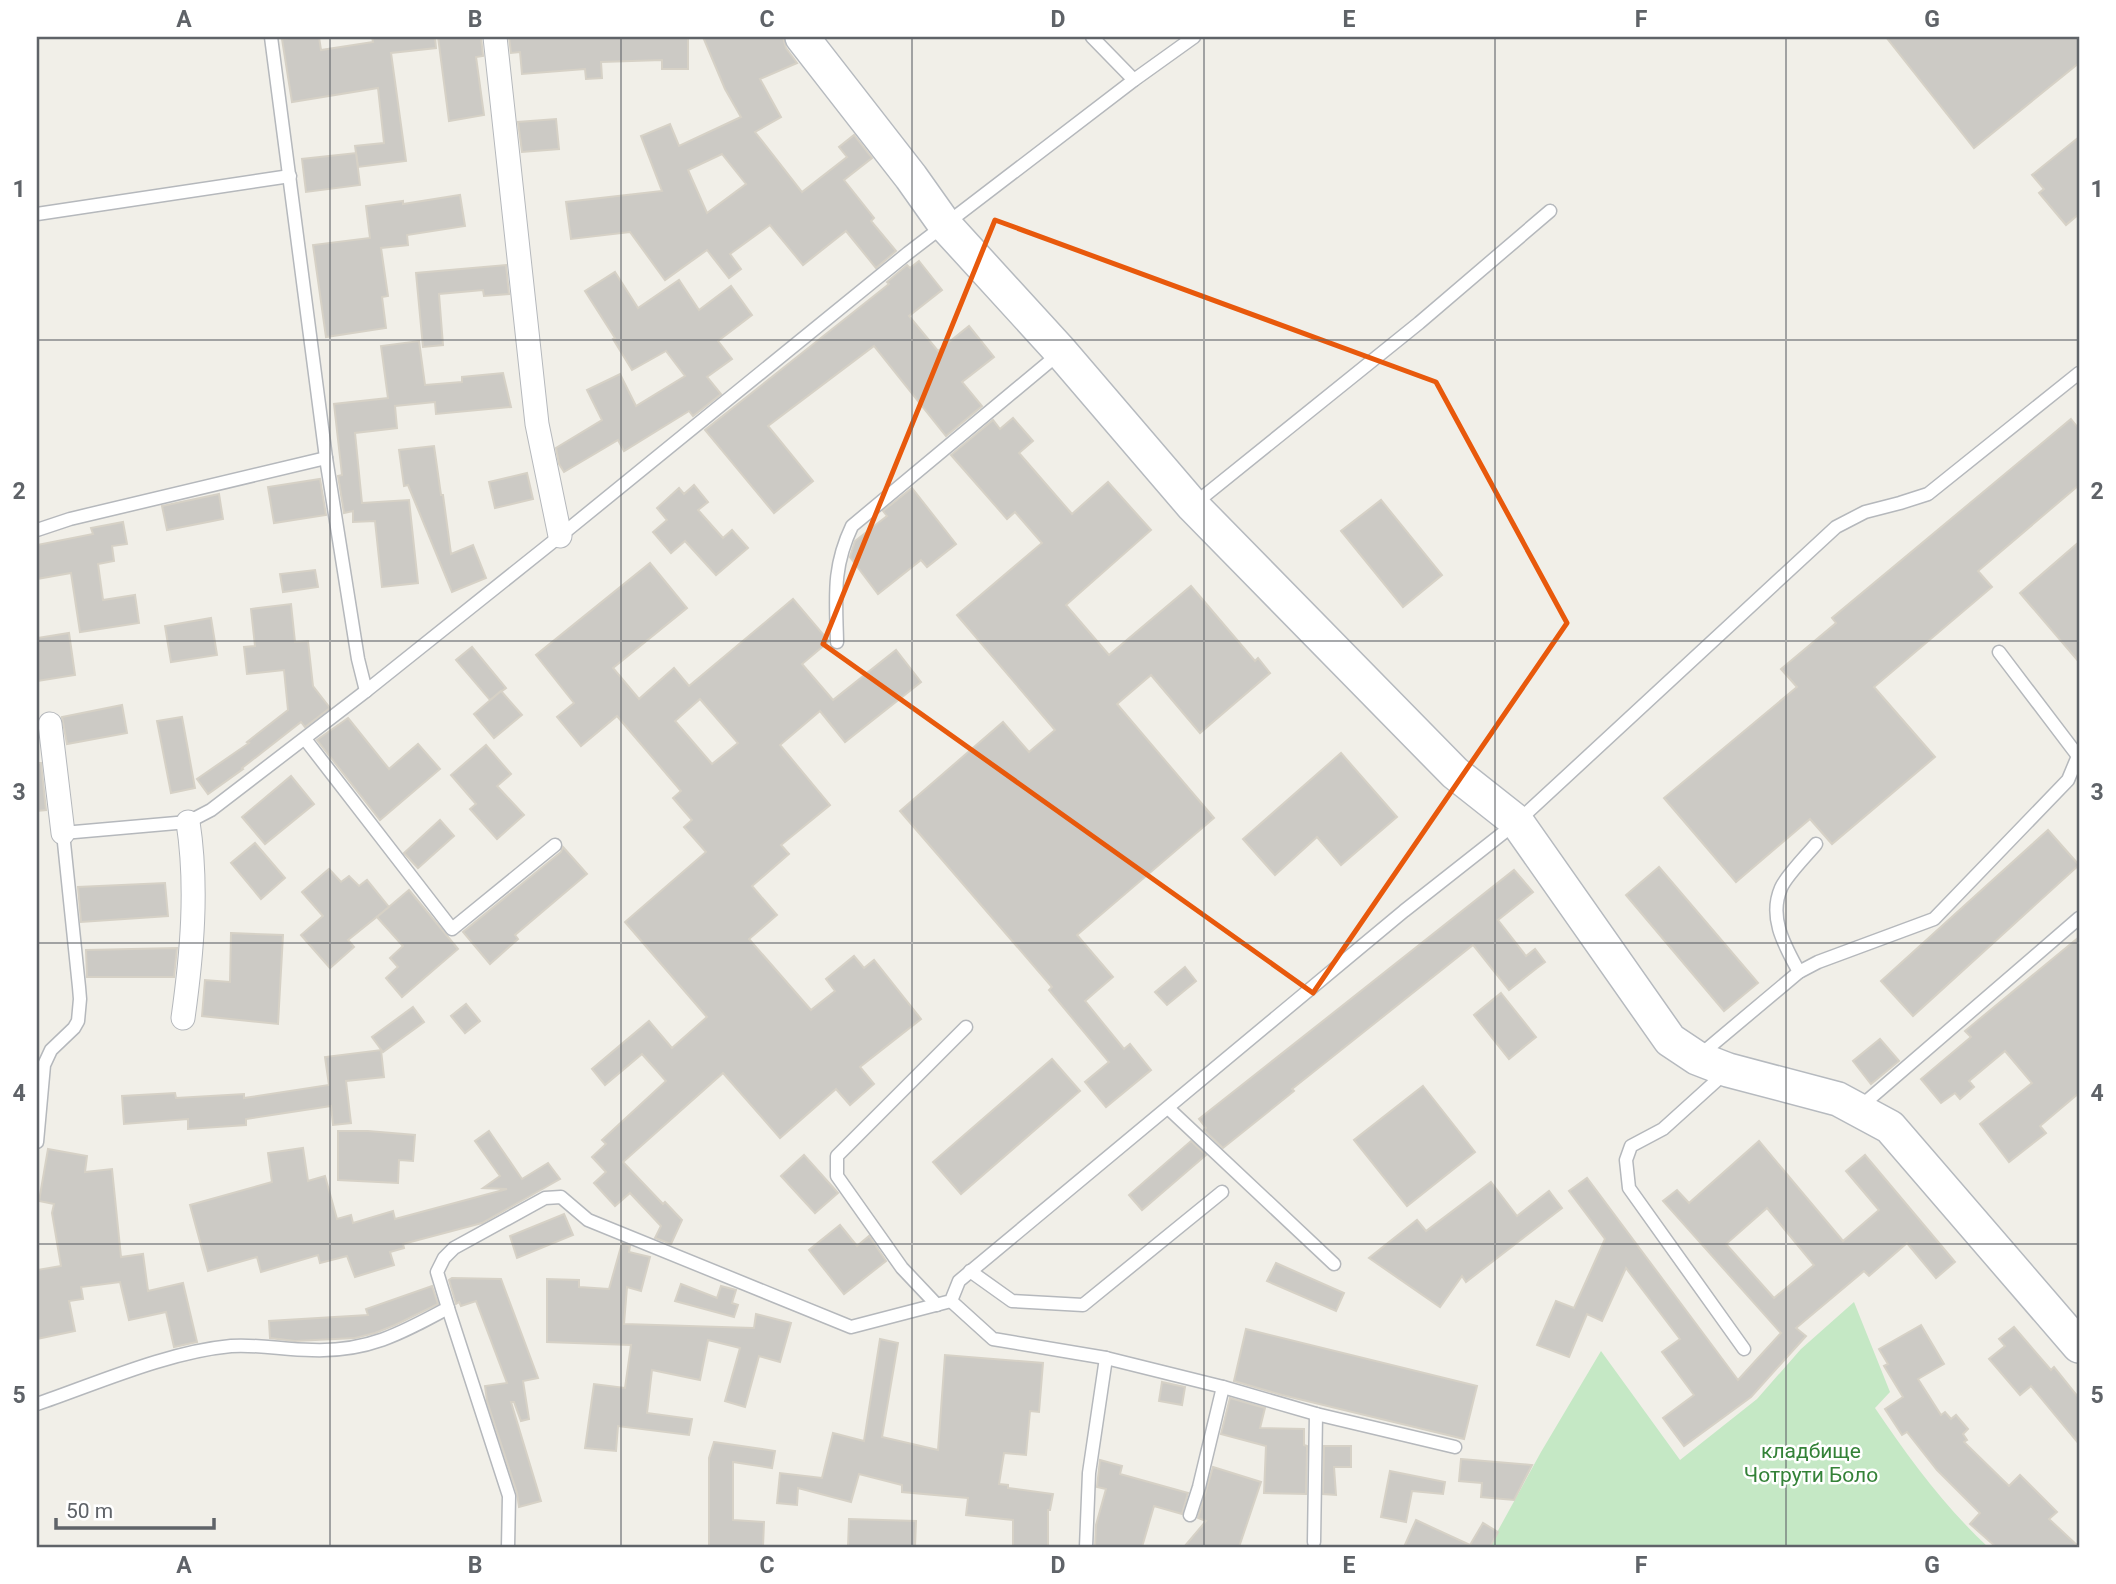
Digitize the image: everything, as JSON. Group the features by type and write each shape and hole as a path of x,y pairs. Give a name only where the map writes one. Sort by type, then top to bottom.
{"street":[{"path":"495,37 537,424 560,536"},
{"path":"802,37 945,225 1061,352 1193,506 1455,773 1517,822 1670,1040 1697,1058 1728,1070 1838,1099 1890,1127 2079,1346"},
{"path":"50,724 63,833"},
{"path":"183,1018 190,970 193,894 188,822"}],"lane":[{"path":"271,37 326,458 358,659 366,691"},
{"path":"1092,37 1133,80"},
{"path":"37,1142 44,1065 51,1050 74,1028 80,1012 63,833 188,822 211,810 366,691 945,225 1133,80 1194,37"},
{"path":"37,214 290,176"},
{"path":"1193,506 1419,323 1550,211"},
{"path":"837,642 836,582 842,548 852,526 1061,352"},
{"path":"951,1301 959,1281 970,1271 1404,911 1517,822 1836,527 1865,512 1928,494 2079,373"},
{"path":"37,530 70,519 326,458"},
{"path":"1697,1058 1799,972 1818,962 1934,919 2068,780 2078,756 1999,652"},
{"path":"305,739 452,929 555,845"},
{"path":"1799,972 1781,939 1776,914 1781,887 1816,844"},
{"path":"1857,1110 2079,918"},
{"path":"937,1305 902,1268 837,1176 837,1156 966,1027"},
{"path":"1728,1070 1663,1129 1631,1146 1626,1160 1629,1188 1744,1349"},
{"path":"1168,1108 1334,1264"},
{"path":"970,1271 1012,1301 1083,1305 1222,1192"},
{"path":"508,1547 509,1496 437,1272 444,1258 454,1248 545,1198 561,1197 588,1220 851,1327 951,1301"},
{"path":"951,1301 993,1339 1105,1358 1223,1387 1316,1414 1455,1447"},
{"path":"37,1404 155,1363 198,1352 233,1346 315,1350 375,1343 399,1334 447,1308"},
{"path":"1086,1547 1088,1473 1105,1358"},
{"path":"1190,1515 1223,1387"},
{"path":"1314,1542 1316,1414"}],"highlighted area":[{"path":"995,220 1436,382 1567,623 1313,993 823,644"}],"green space":[{"name":"кладбище Чотрути Боло","path":"1854,1302 1890,1392 1875,1408 1927,1480 1956,1515 1988,1547 1489,1547 1601,1351 1680,1460 1757,1399 1801,1349"}],"building":[{"path":"319,37 321,50 373,42 372,37 435,37 436,48 391,53 406,161 358,167 355,146 384,143 378,88 292,102 282,39"},
{"path":"438,37 481,37 483,56 476,57 484,115 449,121"},
{"path":"509,37 688,37 688,69 662,69 662,60 601,62 602,78 586,79 585,69 522,74 520,52 511,53"},
{"path":"703,37 783,37 786,48 797,63 760,79 781,117 755,132 802,192 847,157 839,147 854,135 872,158 844,180 874,218 871,221 896,251 876,268 846,231 803,265 770,225 730,254 741,269 729,278 707,250 665,280 630,232 571,239 566,202 662,191 641,136 670,124 679,146 741,117 725,89","holes":["722,154 746,184 707,213 688,170"]},
{"path":"1886,37 2079,37 2079,63 1974,148"},
{"path":"556,119 559,149 522,152 518,122"},
{"path":"2079,137 2079,214 2066,225 2039,193 2044,189 2032,175"},
{"path":"356,153 360,185 306,192 302,159"},
{"path":"460,195 465,226 407,235 408,245 381,248 388,296 382,297 386,328 326,337 313,245 370,238 366,206 403,201 403,204"},
{"path":"919,261 942,290 909,316 938,351 969,326 994,357 962,382 982,406 946,436 874,346 768,426 813,481 774,513 705,430 889,284 887,282 907,265 910,268"},
{"path":"506,265 509,294 484,296 483,290 439,294 443,345 423,347 416,273"},
{"path":"615,272 638,308 679,280 699,310 731,286 752,315 718,341 732,359 707,377 721,394 693,416 689,411 624,451 618,440 564,472 559,464 556,448 602,420 587,390 620,374 636,406 685,376 666,351 632,370 585,291"},
{"path":"419,341 425,385 462,382 462,377 503,373 511,407 436,414 435,402 395,406 397,428 355,433 362,503 409,500 418,583 382,587 375,521 353,522 353,511 344,513 338,476 342,475 334,404 388,398 381,346"},
{"path":"1013,418 1033,441 1019,453 1072,514 1108,482 1151,530 1066,605 1109,655 1191,586 1255,661 1258,658 1270,673 1200,733 1151,675 1117,704 1214,818 1077,935 1113,977 1085,1001 1124,1049 1130,1044 1151,1070 1106,1107 1085,1082 1109,1062 1049,990 1052,987 900,811 1003,722 1029,752 1055,730 957,615 1042,543 1015,512 1007,519 951,455 993,420 1000,429"},
{"path":"2071,419 2079,429 2079,485 1978,571 1992,587 1874,687 1935,757 1832,844 1810,819 1736,882 1664,798 1797,687 1781,669 1836,623 1832,618"},
{"path":"434,446 451,554 473,545 486,578 452,592 408,485 404,486 399,450"},
{"path":"527,473 533,499 495,508 489,482"},
{"path":"320,479 326,515 274,523 268,487"},
{"path":"694,485 708,502 698,510 723,538 732,530 748,548 716,575 685,541 671,553 653,532 667,520 657,508 679,488 684,494"},
{"path":"912,488 956,544 927,567 921,560 878,594 850,557 854,544 887,516 883,511"},
{"path":"219,494 223,519 167,530 162,506"},
{"path":"1381,500 1442,575 1403,607 1341,531"},
{"path":"123,522 127,544 112,546 114,561 98,564 103,600 135,595 139,623 80,632 71,573 37,579 37,545 93,534 91,528"},
{"path":"2079,542 2079,662 2020,593"},
{"path":"650,563 687,608 613,668 639,699 674,668 689,686 793,599 828,640 802,664 833,700 896,650 921,682 845,742 820,711 780,745 830,805 781,845 789,854 752,886 777,915 749,939 811,1010 835,991 826,979 854,956 864,968 874,960 921,1019 860,1067 874,1084 850,1105 836,1089 780,1138 723,1073 623,1162 682,1220 671,1244 655,1238 661,1226 630,1193 615,1206 594,1183 606,1172 592,1157 606,1144 602,1140 666,1081 642,1054 605,1085 592,1069 649,1021 672,1048 707,1017 625,922 706,852 684,827 692,820 673,798 681,791 617,716 581,746 557,717 574,703 536,655","holes":["700,699 738,743 712,764 675,721"]},
{"path":"315,570 318,587 283,592 280,574"},
{"path":"291,604 295,642 308,641 313,686 330,708 305,727 301,722 208,794 197,779 249,743 247,742 288,710 284,670 247,674 244,647 255,646 251,609"},
{"path":"211,618 217,655 171,662 165,626"},
{"path":"69,633 75,675 37,681 37,638"},
{"path":"472,647 506,688 490,700 456,660"},
{"path":"501,691 522,715 494,738 474,714"},
{"path":"122,705 127,733 67,744 62,717"},
{"path":"182,717 195,788 171,793 157,721"},
{"path":"348,718 389,769 418,744 440,769 380,820 317,740"},
{"path":"486,745 511,774 497,786 524,815 497,839 470,809 476,804 451,775"},
{"path":"1341,753 1397,817 1341,865 1317,837 1275,875 1243,839"},
{"path":"37,763 41,763 46,810 37,811"},
{"path":"291,776 314,804 265,844 242,817"},
{"path":"440,820 454,836 418,868 404,853"},
{"path":"2048,830 2079,865 1913,1016 1881,981"},
{"path":"255,843 285,878 261,899 231,863"},
{"path":"563,847 587,874 515,935 518,939 490,964 463,932 561,852"},
{"path":"1659,867 1758,983 1724,1011 1626,895"},
{"path":"329,869 341,882 349,876 359,886 367,880 389,907 348,940 354,947 330,968 301,935 323,916 302,892"},
{"path":"1514,870 1533,892 1498,920 1526,956 1535,949 1545,962 1509,990 1473,945 1292,1089 1294,1091 1223,1148 1204,1130 1206,1128 1199,1119"},
{"path":"165,883 168,916 81,922 78,887"},
{"path":"409,890 458,949 402,997 386,978 398,967 390,958 403,946 377,917"},
{"path":"231,933 283,935 278,1024 202,1016 205,980 230,982"},
{"path":"2079,937 2079,1093 2040,1126 2046,1133 2009,1162 1980,1124 2032,1083 2005,1051 1969,1081 1974,1087 1960,1099 1955,1093 1941,1103 1921,1079 1971,1037 1965,1031"},
{"path":"177,948 174,977 87,977 86,950"},
{"path":"1185,967 1196,981 1167,1005 1155,992"},
{"path":"1501,993 1536,1037 1509,1059 1474,1015"},
{"path":"466,1004 480,1021 465,1033 451,1016"},
{"path":"413,1007 424,1022 383,1052 372,1037"},
{"path":"1880,1039 1899,1061 1871,1084 1853,1061"},
{"path":"381,1050 384,1077 346,1081 351,1123 333,1125 331,1106 246,1119 246,1125 188,1129 188,1119 124,1124 122,1096 175,1093 176,1098 244,1094 244,1098 329,1085 325,1057"},
{"path":"1052,1059 1080,1091 961,1194 933,1162"},
{"path":"1423,1086 1475,1152 1407,1206 1354,1140"},
{"path":"338,1131 415,1135 413,1161 399,1160 398,1183 338,1180"},
{"path":"489,1131 522,1179 548,1163 560,1179 482,1223 403,1244 404,1248 390,1252 394,1265 355,1277 347,1256 320,1263 318,1255 261,1272 257,1257 208,1271 190,1205 272,1182 268,1153 303,1148 308,1181 325,1176 337,1219 351,1215 353,1223 393,1211 395,1219 507,1189 483,1188 500,1176 475,1141"},
{"path":"1191,1141 1206,1155 1142,1210 1129,1195"},
{"path":"1759,1141 1843,1241 1879,1210 1846,1171 1865,1155 1955,1262 1936,1278 1907,1243 1869,1276 1864,1271 1796,1328 1806,1336 1751,1397 1684,1446 1663,1418 1694,1395 1662,1352 1680,1339 1626,1268 1602,1321 1587,1314 1569,1357 1537,1345 1556,1301 1574,1308 1605,1239 1569,1191 1587,1178 1738,1380 1781,1333 1663,1201 1677,1190 1689,1203","holes":["1767,1208 1814,1265 1774,1298 1726,1244"]},
{"path":"48,1149 87,1156 85,1172 112,1169 121,1257 143,1254 148,1291 183,1283 197,1342 174,1347 166,1312 129,1320 120,1282 81,1287 83,1299 69,1301 75,1331 37,1339 37,1270 61,1266 52,1213 54,1204 39,1201"},
{"path":"804,1155 838,1193 815,1213 781,1176"},
{"path":"1491,1182 1517,1216 1549,1191 1562,1208 1466,1282 1462,1276 1440,1307 1369,1258 1417,1220 1426,1231"},
{"path":"564,1214 573,1235 517,1258 510,1236"},
{"path":"840,1225 857,1246 869,1236 886,1261 844,1294 809,1250"},
{"path":"622,1243 630,1246 629,1252 650,1257 641,1291 627,1287 624,1324 754,1328 756,1314 791,1323 780,1362 759,1356 745,1407 725,1401 740,1348 708,1340 700,1380 652,1370 647,1413 692,1419 689,1435 618,1426 616,1451 585,1448 594,1384 625,1388 631,1345 547,1342 547,1279 579,1280 579,1287 609,1289"},
{"path":"1276,1263 1344,1293 1336,1311 1267,1281"},
{"path":"501,1279 538,1378 523,1381 529,1419 521,1421 514,1402 511,1402 541,1501 519,1507 517,1493 487,1401 485,1386 507,1383 476,1301 461,1306 459,1302 456,1304 449,1280"},
{"path":"681,1284 717,1298 721,1286 736,1290 732,1303 738,1305 734,1317 675,1301"},
{"path":"432,1286 438,1304 375,1333 355,1338 295,1341 270,1338 269,1321 368,1315 366,1309"},
{"path":"1921,1325 1944,1364 1918,1379 1941,1415 1945,1412 1951,1419 1956,1415 1968,1429 1963,1434 1967,1440 1964,1442 2009,1486 2020,1475 2057,1512 2049,1519 2079,1547 1996,1547 1970,1524 1980,1513 1937,1470 1907,1432 1902,1435 1885,1409 1903,1397 1884,1366 1888,1364 1879,1349"},
{"path":"2014,1327 2051,1370 2054,1367 2079,1398 2079,1444 2031,1386 2020,1395 1989,1359 2005,1346 1999,1339"},
{"path":"1246,1329 1477,1386 1464,1439 1234,1381"},
{"path":"880,1339 898,1343 882,1437 938,1450 945,1355 1043,1363 1039,1412 1030,1411 1026,1455 1004,1453 999,1484 1008,1485 1008,1488 1053,1494 1048,1510 1048,1547 1013,1547 1013,1520 966,1515 968,1498 902,1492 902,1485 859,1474 851,1502 798,1488 797,1505 777,1503 780,1473 822,1478 833,1433 864,1441"},
{"path":"1162,1382 1185,1387 1182,1405 1159,1401"},
{"path":"1230,1398 1265,1408 1260,1428 1304,1429 1304,1445 1307,1446 1306,1494 1264,1493 1266,1446 1221,1434"},
{"path":"714,1442 775,1451 772,1468 733,1462 733,1520 764,1522 763,1547 709,1547 709,1458"},
{"path":"1324,1446 1351,1446 1351,1467 1334,1467 1336,1495 1323,1494"},
{"path":"1461,1459 1532,1465 1514,1500 1481,1497 1482,1483 1459,1481"},
{"path":"1100,1460 1122,1466 1120,1474 1188,1493 1182,1514 1154,1506 1142,1547 1095,1547 1096,1525 1106,1489 1097,1487"},
{"path":"1213,1467 1261,1482 1239,1547 1184,1547 1206,1521 1198,1518"},
{"path":"1390,1471 1445,1482 1443,1494 1412,1491 1406,1522 1381,1517"},
{"path":"849,1519 916,1521 915,1547 848,1547"},
{"path":"1416,1520 1470,1545 1483,1523 1498,1532 1490,1547 1404,1547"}]}
